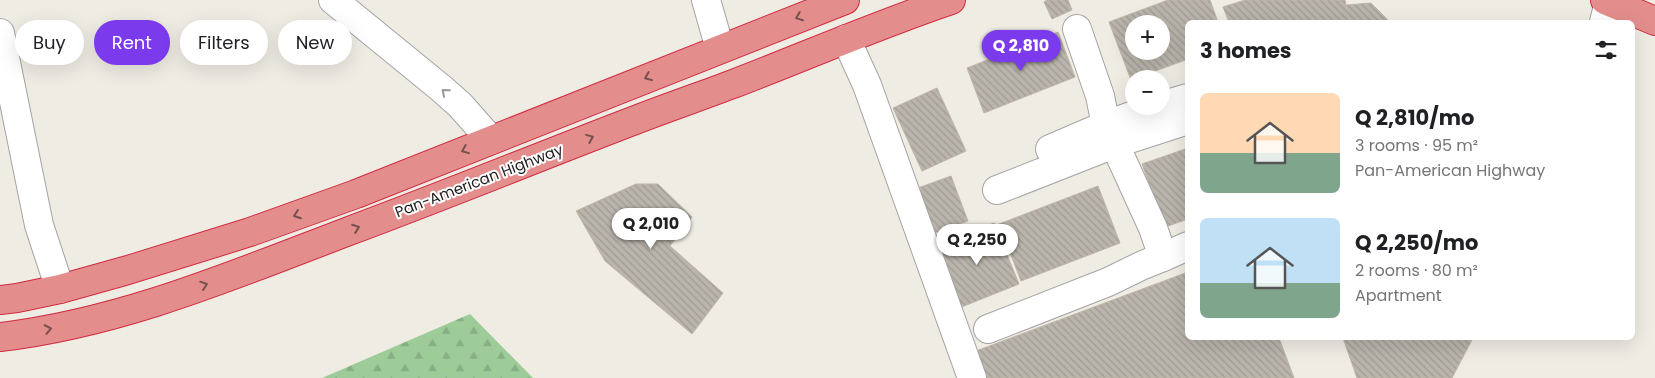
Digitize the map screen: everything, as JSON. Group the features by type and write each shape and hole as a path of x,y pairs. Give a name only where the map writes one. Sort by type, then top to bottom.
{"highway":[{"path":"0,300 60,289 250,232 356,194 845,0"},
{"name":"Pan-American Highway","path":"0,337 27,334 84,322 208,284 734,84 907,14 951,0"},
{"path":"1606,8 1655,21"}],"street":[{"path":"333,0 442,89 491,140"},
{"path":"706,0 720,49"},
{"path":"1077,29 1100,96 1110,135 1153,228 1163,257"},
{"path":"0,34 38,225 60,289"},
{"path":"846,39 867,85 972,378"},
{"path":"1170,103 1185,99"},
{"path":"1110,135 1144,115"},
{"path":"993,181 1074,140 1185,121"},
{"path":"988,329 1108,282 1185,247"}],"green space":[{"path":"470,314 533,378 322,378"}],"building":[{"path":"1047,0 1068,0 1072,10 1052,19 1044,2"},
{"path":"1168,0 1210,0 1217,20 1185,20 1185,60 1158,70 1127,70 1109,22 1125,16 1125,60 1170,60 1170,15 1128,15"},
{"path":"1245,0 1345,0 1346,5 1371,3 1388,20 1228,20 1223,7"},
{"path":"1058,32 1075,77 984,113 967,68"},
{"path":"937,88 966,151 922,171 893,108"},
{"path":"1185,149 1185,220 1165,227 1142,164"},
{"path":"951,176 968,221 931,234 915,189"},
{"path":"636,184 658,184 692,217 670,246 723,293 692,334 605,261 576,211"},
{"path":"1098,186 1120,243 1021,281 999,224"},
{"path":"994,223 1019,284 959,308 935,247"},
{"path":"1185,273 1185,340 1280,340 1294,378 986,378 976,351"},
{"path":"1344,340 1472,340 1452,378 1357,378"}]}
